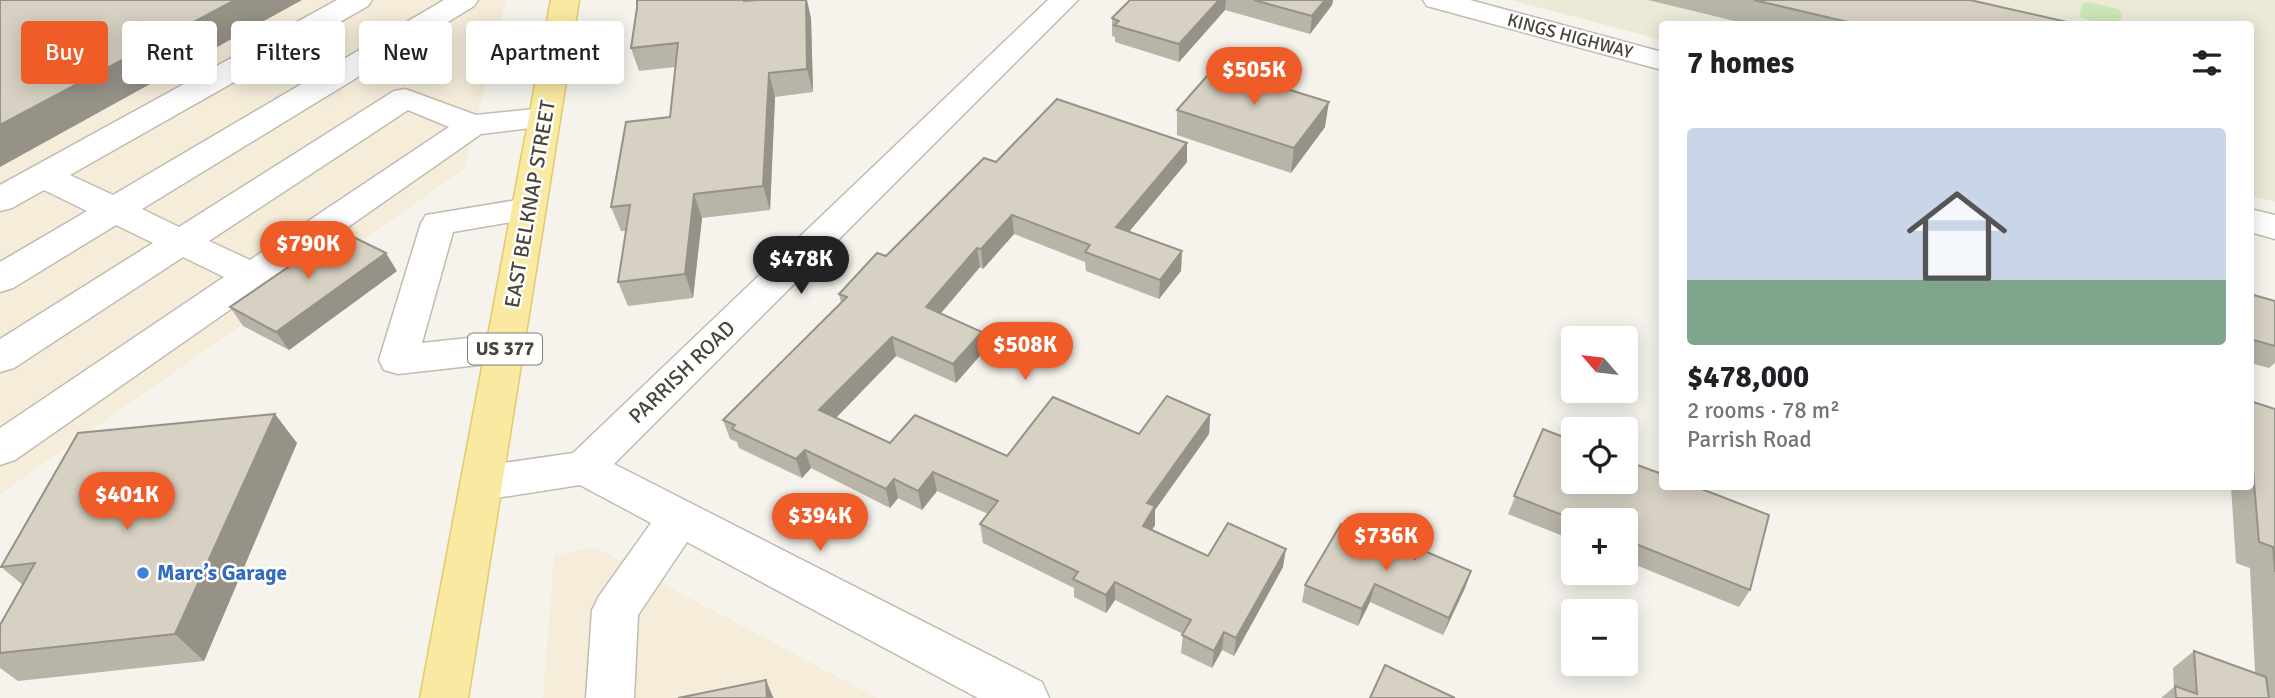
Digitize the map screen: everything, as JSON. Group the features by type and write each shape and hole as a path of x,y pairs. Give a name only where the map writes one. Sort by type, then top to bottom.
{"main road":[{"name":"EAST BELKNAP STREET","path":"444,698 565,0"}],"street":[{"path":"321,21 358,0"},
{"path":"345,72 464,0"},
{"name":"PARRISH ROAD","path":"584,468 1064,0"},
{"name":"KINGS HIGHWAY","path":"1437,0 1659,60"},
{"path":"0,200 231,72"},
{"path":"345,74 473,125 544,118"},
{"path":"0,279 325,84"},
{"path":"0,358 405,98"},
{"path":"0,449 473,125"},
{"path":"44,176 252,276"},
{"path":"505,348 398,360 438,223 529,208"},
{"path":"2254,221 2275,227"},
{"path":"483,483 584,468 1025,698"},
{"path":"610,698 615,610 680,517"}],"shaded area":[{"path":"0,0 506,0 501,21 466,21 466,84 485,84 464,169 0,494"},
{"path":"1511,0 2275,0 2275,202 2254,197 2254,21 1659,21 1659,39"},
{"path":"594,547 877,698 543,698 554,555"}],"green space":[{"path":"2088,2 2119,9 2122,15 2120,21 2091,21 2079,17 2082,4"}],"building":[{"path":"0,0 235,0 196,21 122,21 122,60 108,68 108,21 21,21 21,84 77,84 0,125"},
{"path":"637,0 806,0 807,69 769,73 763,186 694,194 685,274 618,282 630,205 611,207 626,122 670,117 678,43 631,48"},
{"path":"1130,0 1219,0 1179,44 1114,25 1119,21 1112,18"},
{"path":"1254,0 1325,0 1312,16"},
{"path":"1754,0 1970,0 2063,21 1843,21"},
{"path":"1215,67 1329,102 1294,148 1177,110"},
{"path":"1057,99 1187,143 1116,227 1182,251 1160,280 1085,252 1090,245 1012,215 981,249 977,248 926,307 982,332 953,364 892,337 819,410 890,443 915,415 1007,456 1053,397 1139,434 1167,396 1210,415 1147,503 1155,506 1143,526 1208,556 1228,523 1286,549 1236,638 1224,632 1214,651 1182,635 1191,620 1115,582 1106,595 1073,579 1078,572 980,524 998,501 933,472 918,491 894,479 886,489 805,450 796,459 732,429 735,425 723,420 847,297 839,294 877,253 886,256 984,158 996,162"},
{"path":"341,231 386,253 276,332 230,307"},
{"path":"2254,295 2275,301 2275,346 2254,340"},
{"path":"2254,402 2275,409 2275,572 2273,547 2259,542 2254,483"},
{"name":"Marc’s Garage","path":"275,414 175,634 0,653 0,625 35,563 1,567 78,433"},
{"path":"1543,429 1561,436 1561,494 1638,494 1638,465 1659,473 1659,490 1704,490 1769,515 1750,590 1638,545 1638,508 1561,508 1561,514 1514,496"},
{"path":"1341,524 1415,559 1420,549 1471,571 1449,618 1375,584 1362,609 1305,585"},
{"path":"2194,651 2266,677 2269,698 2176,698 2175,686 2197,694"},
{"path":"1385,665 1455,698 1370,698"},
{"path":"766,680 767,698 678,698"}],"place":[{"name":"Marc’s Garage","path":"143,573"}]}
